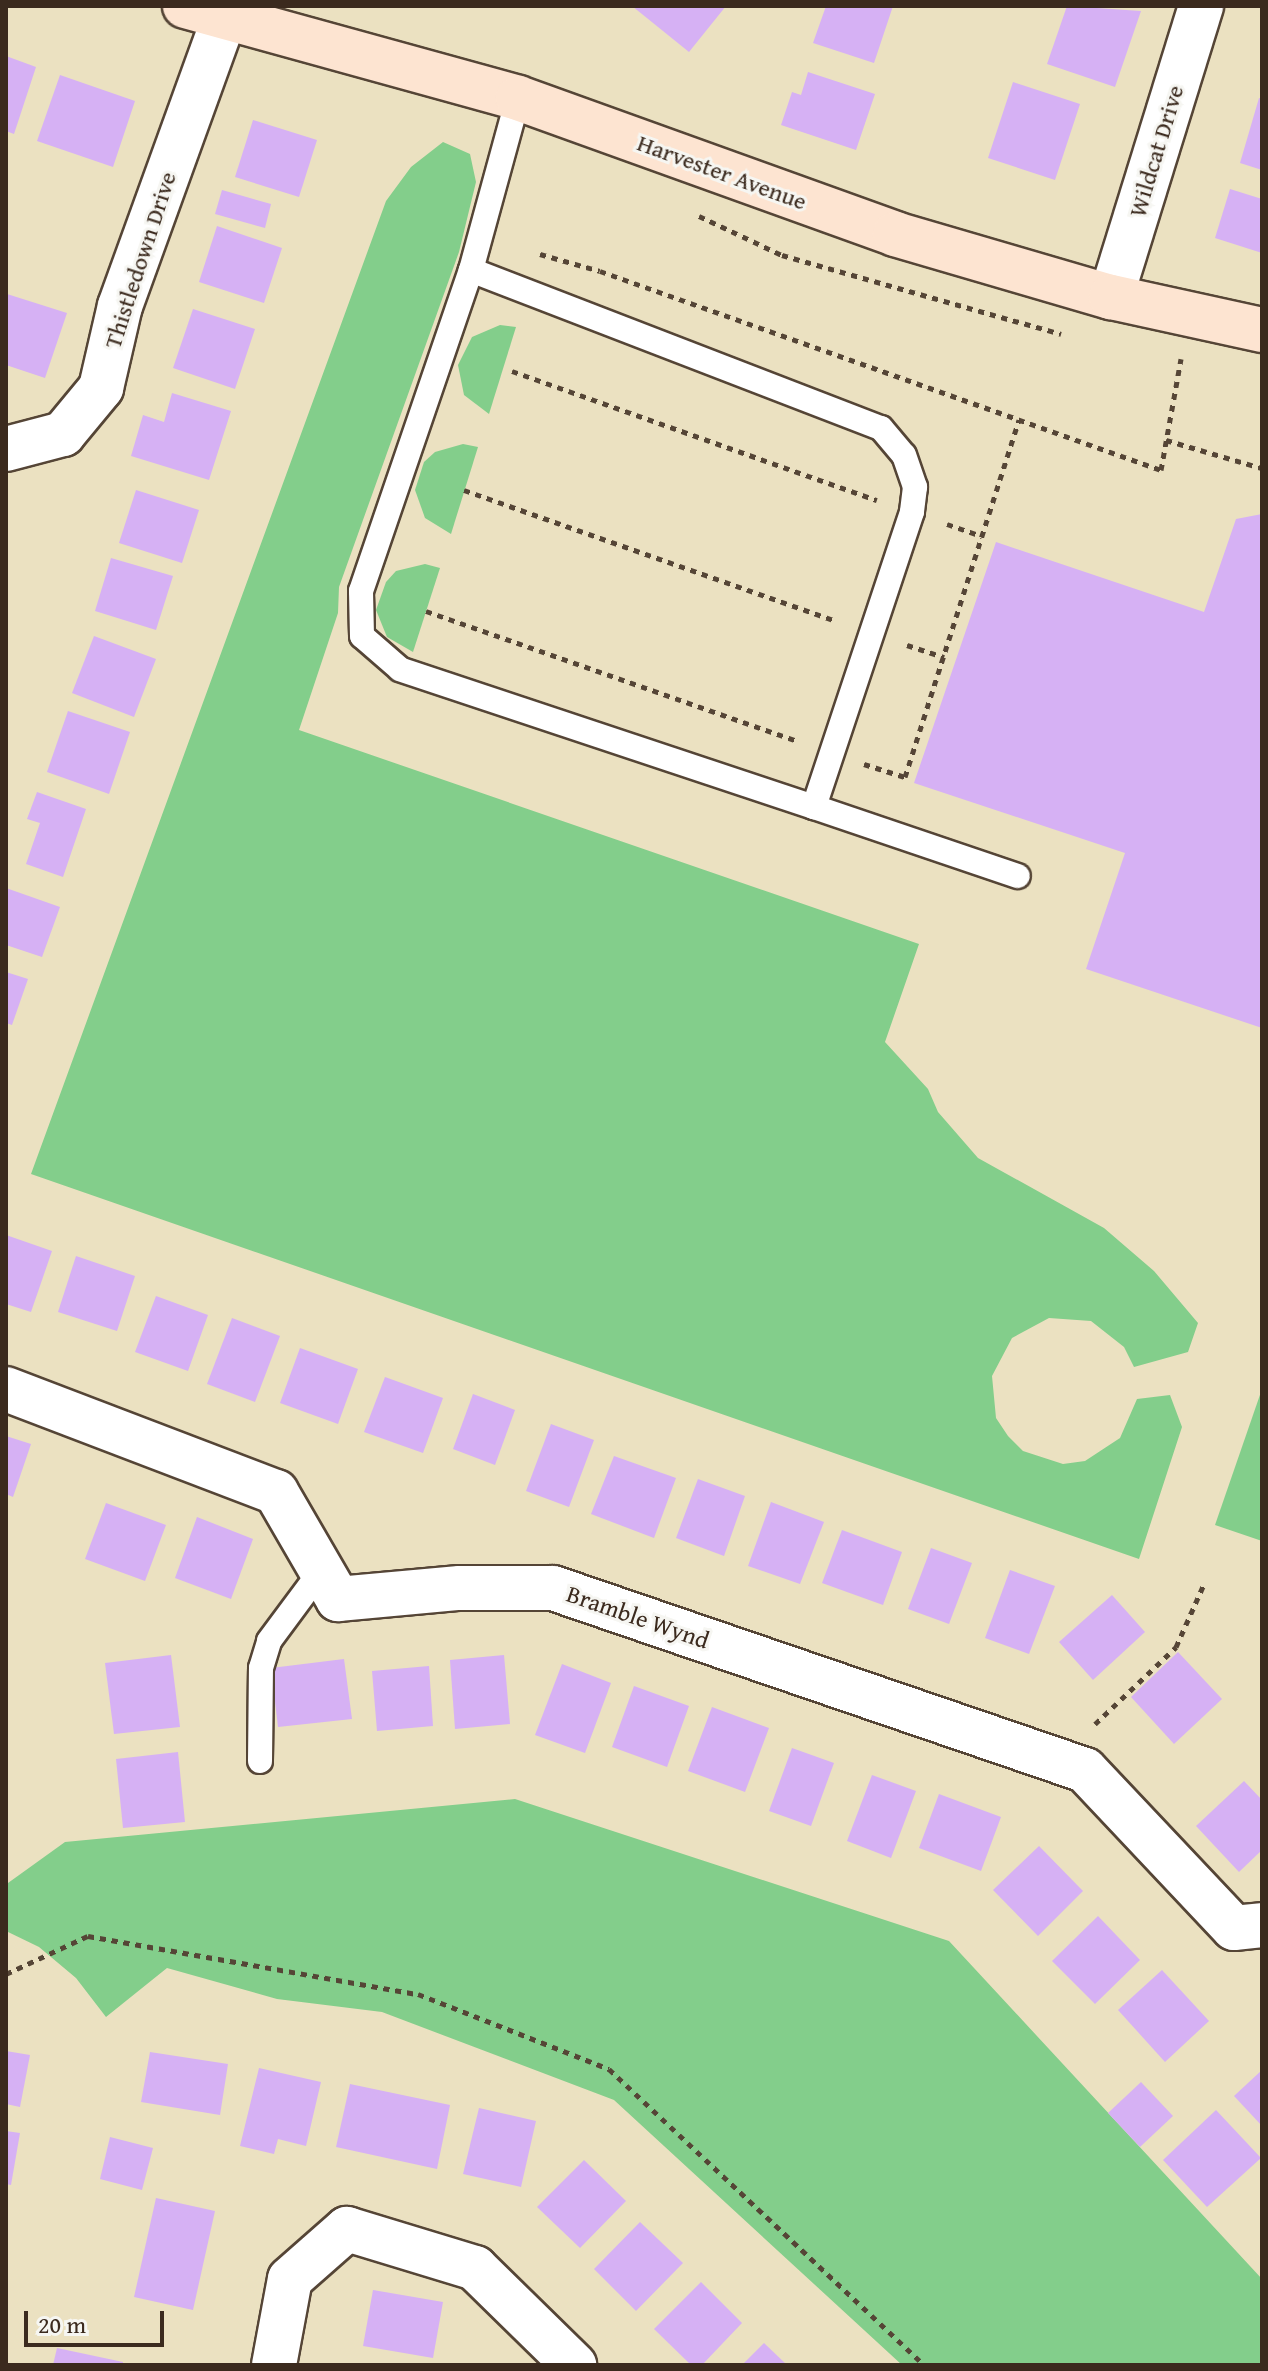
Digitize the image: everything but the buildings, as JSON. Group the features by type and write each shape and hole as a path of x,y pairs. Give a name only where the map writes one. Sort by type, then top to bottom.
{"street":[{"name":"Wildcat Drive","path":"1111,297 1201,6"},
{"name":"Harvester Avenue","path":"204,13 518,98 895,234 1111,297 1262,330"},
{"name":"Thistledown Drive","path":"6,449 63,434 101,388 120,306 204,13"},
{"name":"Bramble Wynd","path":"6,1389 276,1492 338,1599 460,1588 553,1588 1085,1770 1234,1928 1262,1925"},
{"path":"274,2365 290,2279 347,2229 475,2268 574,2365"}],"lane":[{"path":"518,98 471,270 361,591 362,636 400,669 1018,876"},
{"path":"471,270 881,428 904,455 915,487 912,512 814,807"},
{"path":"260,1761 261,1668 269,1641 321,1571"}],"path":[{"path":"696,214 782,255 1037,331 1066,335"},
{"path":"530,251 600,271 1161,470 1182,351"},
{"path":"512,371 982,536"},
{"path":"426,611 905,777 1019,420"},
{"path":"1166,440 1262,468"},
{"path":"464,490 944,657"},
{"path":"1058,1760 1176,1647 1205,1582"},
{"path":"6,1974 88,1936 418,1994 609,2069 924,2365"}],"green space":[{"path":"443,142 470,154 476,182 459,252 339,587 338,613 299,730 919,944 885,1042 928,1089 938,1112 978,1158 1104,1228 1154,1271 1198,1323 1188,1352 1134,1367 1124,1347 1091,1321 1049,1318 1012,1338 992,1376 996,1418 1008,1436 1023,1451 1063,1464 1085,1461 1120,1438 1137,1399 1170,1395 1182,1427 1139,1559 31,1174 386,201 411,167"},
{"path":"500,325 516,327 489,414 464,395 458,365 472,337"},
{"path":"463,444 478,447 451,534 425,518 415,490 424,462 435,452"},
{"path":"425,564 440,568 413,652 387,637 376,610 386,582 396,571"},
{"path":"1262,1389 1262,1541 1215,1525"},
{"path":"515,1799 949,1941 1262,2279 1262,2365 902,2365 614,2100 382,2012 277,1999 167,1968 106,2017 76,1978 39,1947 6,1931 8,1883 65,1842"}]}
